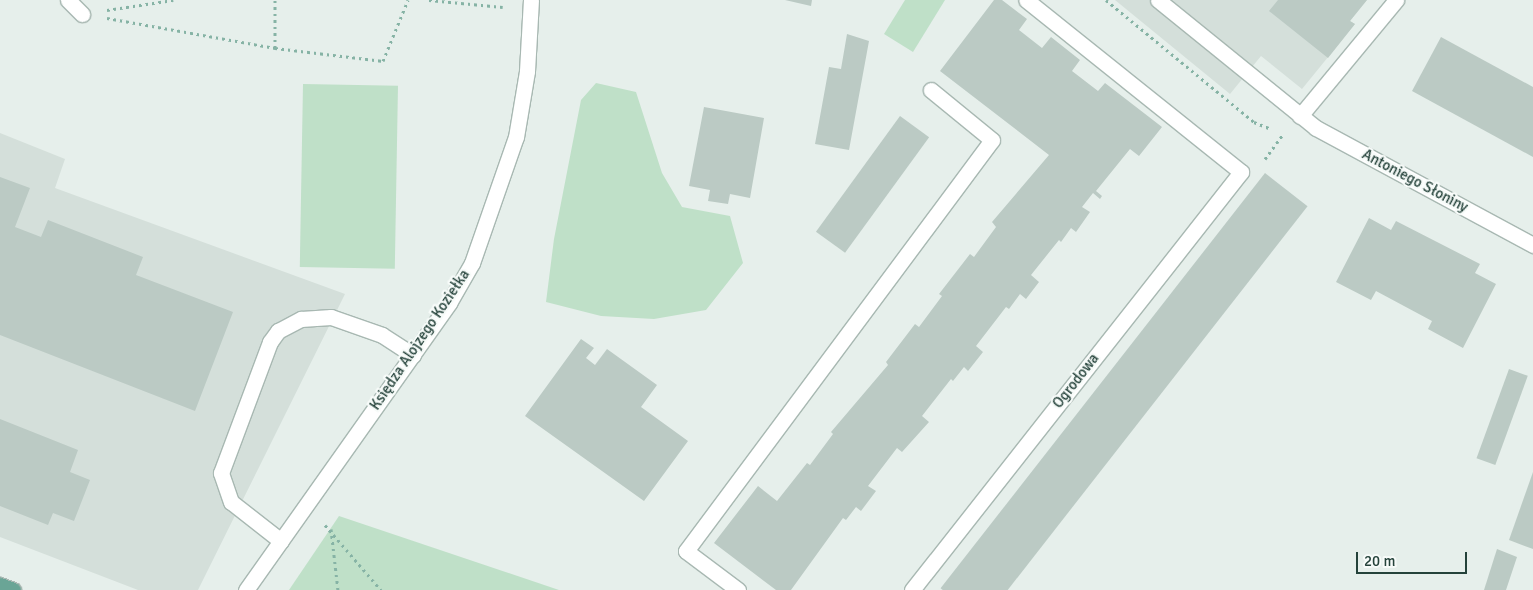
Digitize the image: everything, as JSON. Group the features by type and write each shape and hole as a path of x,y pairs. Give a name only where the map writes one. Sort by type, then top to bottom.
{"main road":[{"path":"0,585 13,590"}],"street":[{"path":"68,0 82,14"},
{"name":"Księdza Alojzego Koziełka","path":"246,590 413,355 472,263 504,180 523,105 531,0"},
{"name":"Ogrodowa","path":"912,590 1241,172 1026,0"},
{"name":"Antoniego Słoniny","path":"1158,0 1316,128 1533,244"},
{"path":"1300,116 1396,0"},
{"path":"738,590 686,551 992,140 931,90"},
{"path":"281,541 231,502 221,473 270,342 278,331 301,319 331,317 382,335 413,355"}],"path":[{"path":"82,14 173,0"},
{"path":"275,0 275,48"},
{"path":"82,14 275,48 383,61 408,0"},
{"path":"429,0 503,7"},
{"path":"1106,0 1254,122 1284,134"},
{"path":"325,526 331,529 381,590"},
{"path":"331,529 338,590"}],"shaded area":[{"path":"1115,0 1367,0 1350,21 1355,24 1302,89 1261,56 1230,94"},
{"path":"0,133 65,159 55,188 345,294 198,590 138,590 0,537"}],"green space":[{"path":"905,0 945,0 913,52 884,34"},
{"path":"596,83 636,92 662,173 682,207 730,216 743,263 706,310 654,319 601,316 546,302 554,239 581,100"},
{"path":"303,84 398,86 395,269 300,267"},
{"path":"339,516 559,590 289,590"}],"building":[{"path":"785,0 812,0 811,6"},
{"path":"994,0 1002,0 1027,19 1019,30 1042,48 1051,37 1080,60 1072,71 1098,91 1105,83 1162,127 1139,156 1130,149 1096,191 1102,196 1100,199 1093,193 1082,207 1090,212 1076,232 1071,228 1031,275 1039,282 1026,299 1020,294 1009,309 1006,307 976,346 983,352 968,371 964,367 953,381 951,379 922,416 929,422 902,452 897,448 868,486 876,491 861,511 856,507 846,520 843,518 791,590 776,590 714,543 758,486 777,501 807,463 810,465 833,434 831,432 888,365 886,362 915,324 919,327 942,296 939,294 970,254 974,257 996,227 992,222 1049,155 940,71"},
{"path":"1278,0 1367,0 1350,21 1355,24 1328,58 1269,11"},
{"path":"847,34 869,41 849,150 815,144 829,67 841,69"},
{"path":"1441,37 1533,87 1533,157 1412,91"},
{"path":"704,107 764,118 750,198 730,194 728,204 708,201 710,190 689,186"},
{"path":"900,116 929,137 845,253 816,232"},
{"path":"1265,173 1308,206 1008,590 943,590 941,588"},
{"path":"0,177 30,188 15,227 41,237 48,220 143,257 136,275 233,312 195,411 0,335"},
{"path":"1369,218 1391,230 1396,221 1480,264 1475,273 1496,284 1463,348 1428,329 1432,321 1376,291 1371,300 1336,282"},
{"path":"581,339 594,348 586,358 595,365 607,349 657,385 641,407 688,441 644,501 525,416"},
{"path":"1509,369 1528,376 1495,465 1477,458"},
{"path":"0,419 78,450 70,472 90,480 74,521 53,513 48,525 0,506"},
{"path":"1533,472 1533,549 1509,540"},
{"path":"1497,549 1517,557 1506,590 1484,590"}]}
